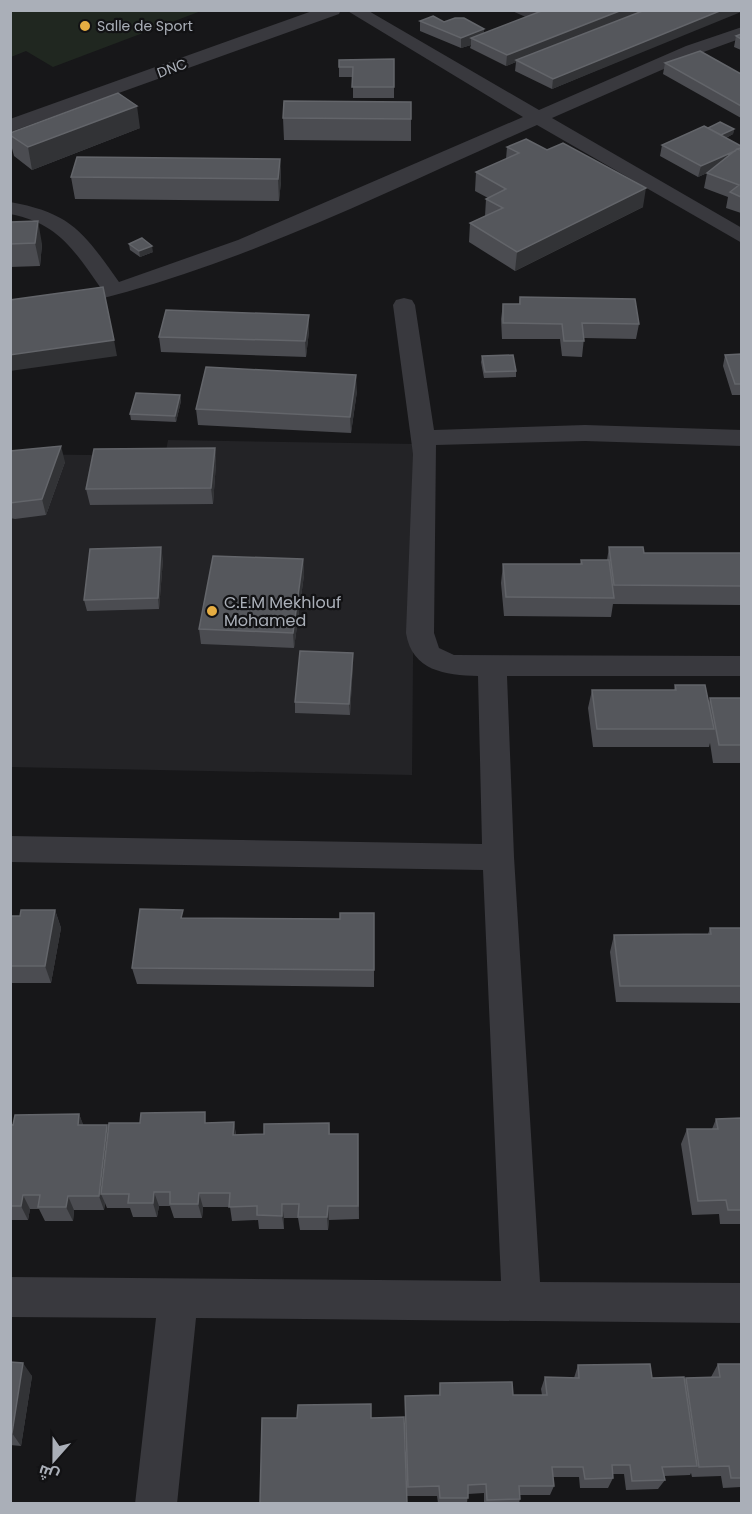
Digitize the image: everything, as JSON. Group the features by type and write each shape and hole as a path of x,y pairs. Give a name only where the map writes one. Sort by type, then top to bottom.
{"street":[{"name":"DNC","path":"10,126 333,10"},
{"path":"354,10 741,237"},
{"path":"518,10 539,18 568,10"},
{"path":"10,311 158,277 240,248 692,50 741,32"},
{"path":"692,50 712,60"},
{"path":"10,208 35,212 54,219 69,230 113,289"},
{"path":"404,305 423,438 420,633 422,645 429,655 450,664 492,666 741,666"},
{"path":"423,438 585,433 741,438"},
{"path":"492,666 498,856 522,1302"},
{"path":"10,849 498,856"},
{"path":"10,1297 741,1303"},
{"path":"156,1503 178,1299"}],"shaded area":[{"name":"Salle de Sport","path":"11,10 201,11 53,67 26,51 11,57"},
{"name":"C.E.M Mekhlouf Mohamed","path":"168,440 415,444 412,775 11,767 11,454 165,456"}],"building":[{"path":"544,10 622,10 507,55 471,38"},
{"path":"645,10 722,10 553,79 516,60"},
{"path":"433,16 444,22 464,18 484,29 461,38 420,21"},
{"path":"700,51 741,74 741,106 665,63"},
{"path":"394,59 394,87 352,87 353,67 339,67 339,60"},
{"path":"118,93 137,106 28,147 10,135 10,133"},
{"path":"284,101 411,102 411,119 283,118"},
{"path":"720,122 734,129 721,135 708,128"},
{"path":"704,126 741,148 701,166 662,145"},
{"path":"526,139 547,150 563,143 646,188 517,252 470,223 503,208 486,199 506,189 476,172 519,153 507,147"},
{"path":"737,149 741,150 741,197 730,192 739,185 707,173"},
{"path":"77,157 280,159 278,179 71,177"},
{"path":"38,221 35,243 10,244 10,222"},
{"path":"142,238 152,246 139,251 129,244"},
{"path":"103,287 114,340 10,355 10,300"},
{"path":"520,297 635,299 639,324 582,323 584,341 564,341 562,324 503,323 503,304 520,304"},
{"path":"166,310 309,315 305,341 159,337"},
{"path":"741,354 741,384 735,384 725,355"},
{"path":"513,355 516,371 485,372 482,356"},
{"path":"206,367 356,375 350,417 196,409"},
{"path":"136,393 180,395 175,416 130,414"},
{"path":"61,446 42,499 10,503 10,451"},
{"path":"215,448 211,488 86,489 94,449"},
{"path":"161,547 158,598 84,600 90,549"},
{"path":"609,547 643,547 644,553 741,553 741,586 614,585"},
{"path":"213,556 303,559 293,633 199,629"},
{"path":"581,560 609,560 614,598 506,597 503,564 582,564"},
{"path":"300,651 353,653 349,704 295,702"},
{"path":"675,685 705,685 714,729 597,729 592,690 676,690"},
{"path":"710,698 741,698 741,745 719,745"},
{"path":"140,909 183,910 181,918 340,919 340,913 374,913 374,970 132,968"},
{"path":"21,910 55,910 45,966 10,966 10,916 20,916"},
{"path":"710,928 741,928 741,986 620,986 614,935 711,934"},
{"path":"205,1112 205,1123 234,1122 233,1135 264,1134 264,1124 329,1123 329,1134 358,1134 358,1206 328,1206 327,1217 298,1217 299,1204 282,1204 282,1216 257,1215 257,1206 229,1207 230,1193 199,1193 198,1204 170,1204 170,1192 154,1192 153,1203 128,1203 129,1194 101,1194 109,1123 140,1123 141,1113"},
{"path":"79,1114 78,1125 107,1125 99,1196 68,1196 66,1207 38,1207 40,1195 23,1195 21,1206 10,1206 10,1125 13,1125 15,1115"},
{"path":"741,1118 741,1210 728,1210 726,1200 698,1201 687,1129 718,1129 716,1119"},
{"path":"10,1362 23,1363 12,1433 10,1433"},
{"path":"650,1364 652,1378 684,1377 697,1466 662,1467 665,1480 632,1481 630,1465 612,1465 613,1478 585,1479 583,1467 552,1467 554,1486 519,1486 520,1499 487,1500 486,1484 468,1485 468,1498 440,1498 439,1486 408,1487 405,1396 440,1395 440,1383 512,1382 513,1395 547,1395 545,1377 579,1378 578,1365"},
{"path":"718,1364 741,1364 741,1478 731,1478 729,1466 699,1467 686,1378 720,1377"},
{"path":"371,1404 371,1418 404,1417 407,1503 260,1503 262,1418 297,1418 298,1405"}],"place":[{"name":"Salle de Sport","path":"85,26"},
{"name":"C.E.M Mekhlouf Mohamed","path":"212,611"}]}
